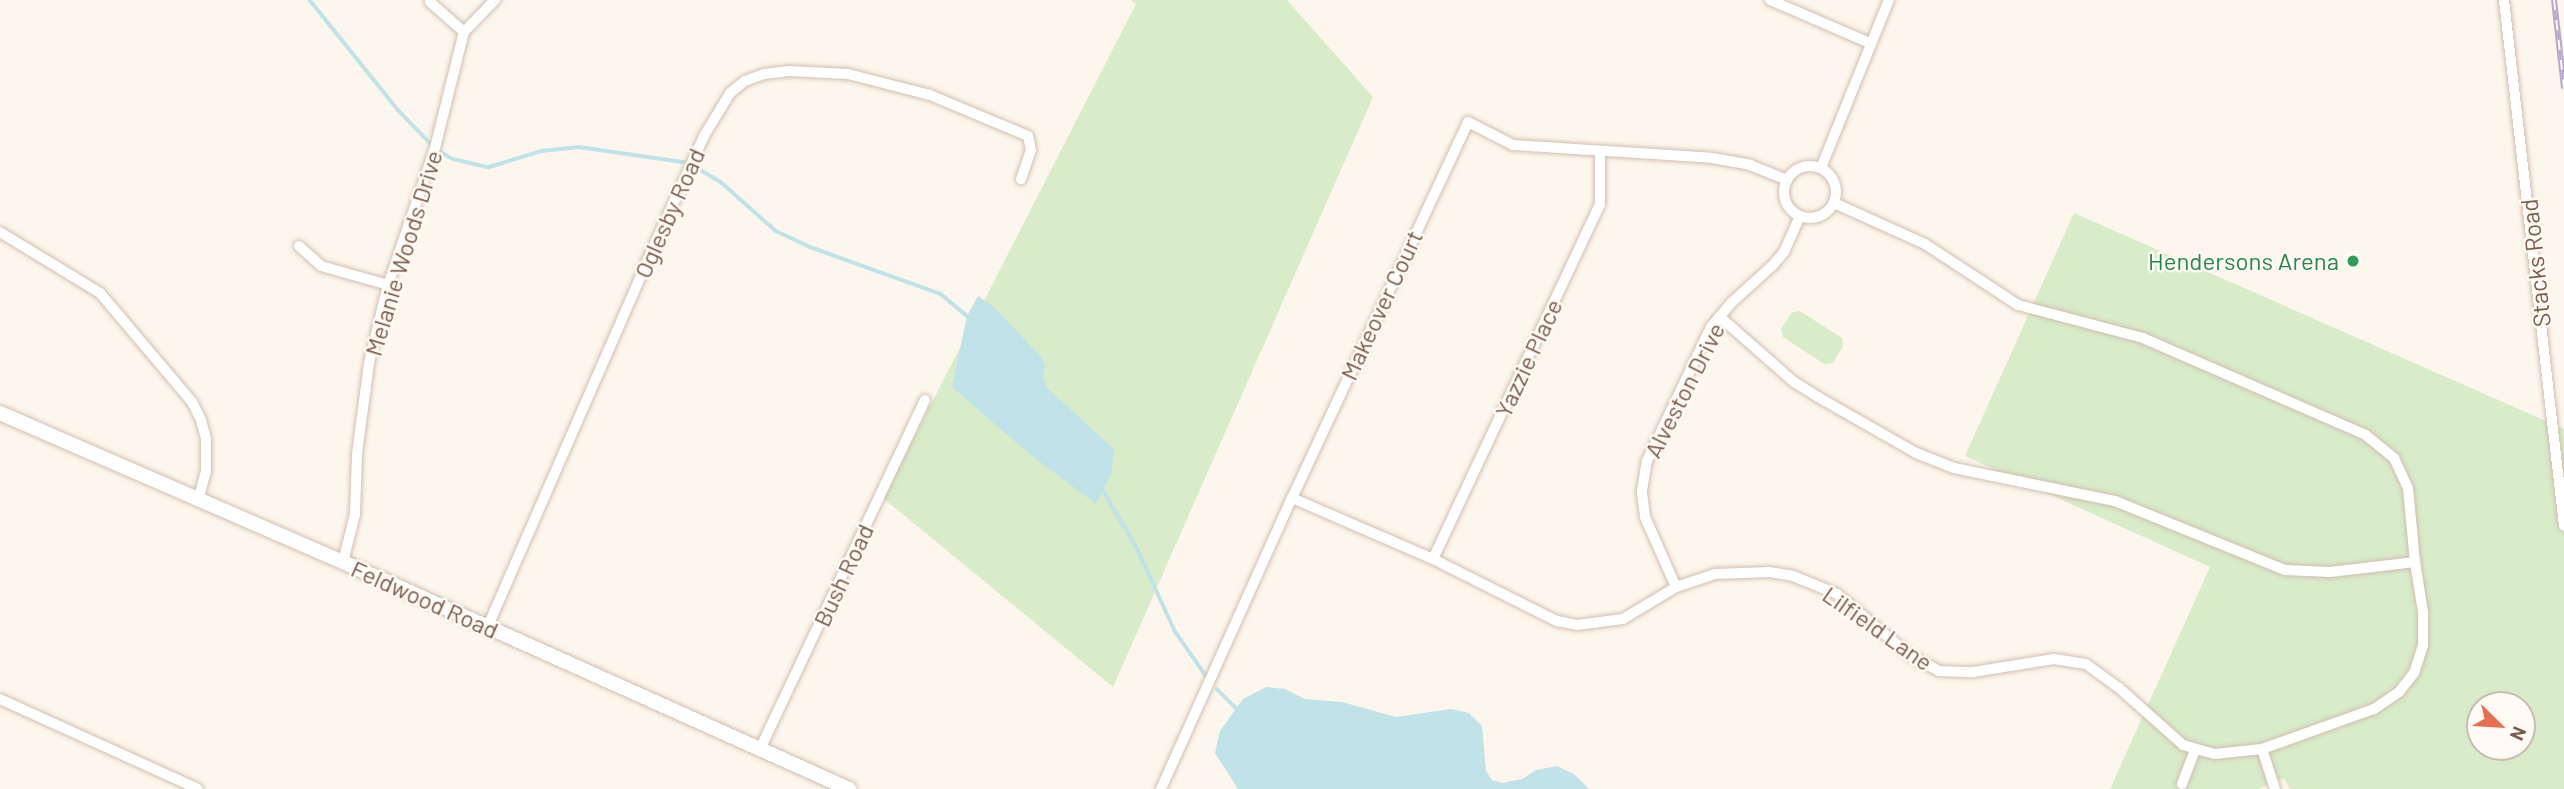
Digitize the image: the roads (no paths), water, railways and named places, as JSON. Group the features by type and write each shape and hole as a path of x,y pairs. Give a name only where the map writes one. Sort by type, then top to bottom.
{"street":[{"path":"430,2 464,32 495,0"},
{"path":"1770,0 1870,43"},
{"path":"1821,168 1889,0"},
{"name":"Stacks Road","path":"2504,0 2564,526"},
{"name":"Melanie Woods Drive","path":"343,562 355,513 357,454 369,363 388,285 435,148 464,32"},
{"name":"Oglesby Road","path":"488,626 704,136 730,93 745,80 789,71 848,74 930,95 1028,136 1031,150 1021,180"},
{"name":"Makeover Court","path":"1161,789 1292,498 1468,122 1513,145 1712,158 1750,165 1787,180"},
{"name":"Yazzie Place","path":"1433,559 1600,204 1600,151"},
{"path":"1802,167 1821,168 1835,183 1834,203 1830,210 1816,218 1800,216 1787,204 1784,192 1787,180 1802,167"},
{"path":"1834,203 1925,244 2018,305 2143,338 2367,435 2394,458 2408,488 2424,631 2418,665 2407,684 2374,709 2262,749 2275,789"},
{"name":"Alveston Drive","path":"1676,587 1646,517 1643,481 1647,461 1711,327 1784,252 1800,216"},
{"path":"0,232 100,293 192,402 206,439 206,471 198,500"},
{"path":"299,246 321,266 388,285"},
{"path":"1720,317 1794,382 1916,453 1954,468 2115,501 2284,570 2330,572 2415,562"},
{"name":"Bush Road","path":"760,749 926,400"},
{"name":"Feldwood Road","path":"0,413 488,626 847,789"},
{"name":"Lilfield Lane","path":"1292,498 1433,559 1557,621 1577,625 1623,619 1676,587 1715,574 1769,572 1793,576 1837,594 1911,656 1939,671 1973,672 2054,659 2086,664 2118,687 2174,739 2195,750 2224,755 2262,749"},
{"path":"0,699 198,789"},
{"path":"2182,784 2195,750"}],"water":[{"path":"978,296 992,305 1042,358 1045,366 1043,378 1048,389 1114,449 1111,474 1096,504 1032,456 952,387 967,316"},
{"path":"1266,687 1285,689 1305,699 1342,702 1396,717 1451,709 1469,713 1482,726 1486,771 1492,780 1502,783 1522,779 1536,770 1557,766 1574,774 1589,789 1238,789 1215,753 1220,731 1243,699"}],"waterway":[{"path":"310,0 398,110 437,150 453,159 489,167 542,151 579,147 689,163 721,182 776,231 810,247 941,294 967,316"},
{"path":"1103,490 1138,550 1175,631 1207,677"},
{"path":"1217,689 1236,708"}],"railway":[{"path":"2554,0 2564,88"}],"place":[{"name":"Hendersons Arena","path":"2353,261"}]}
